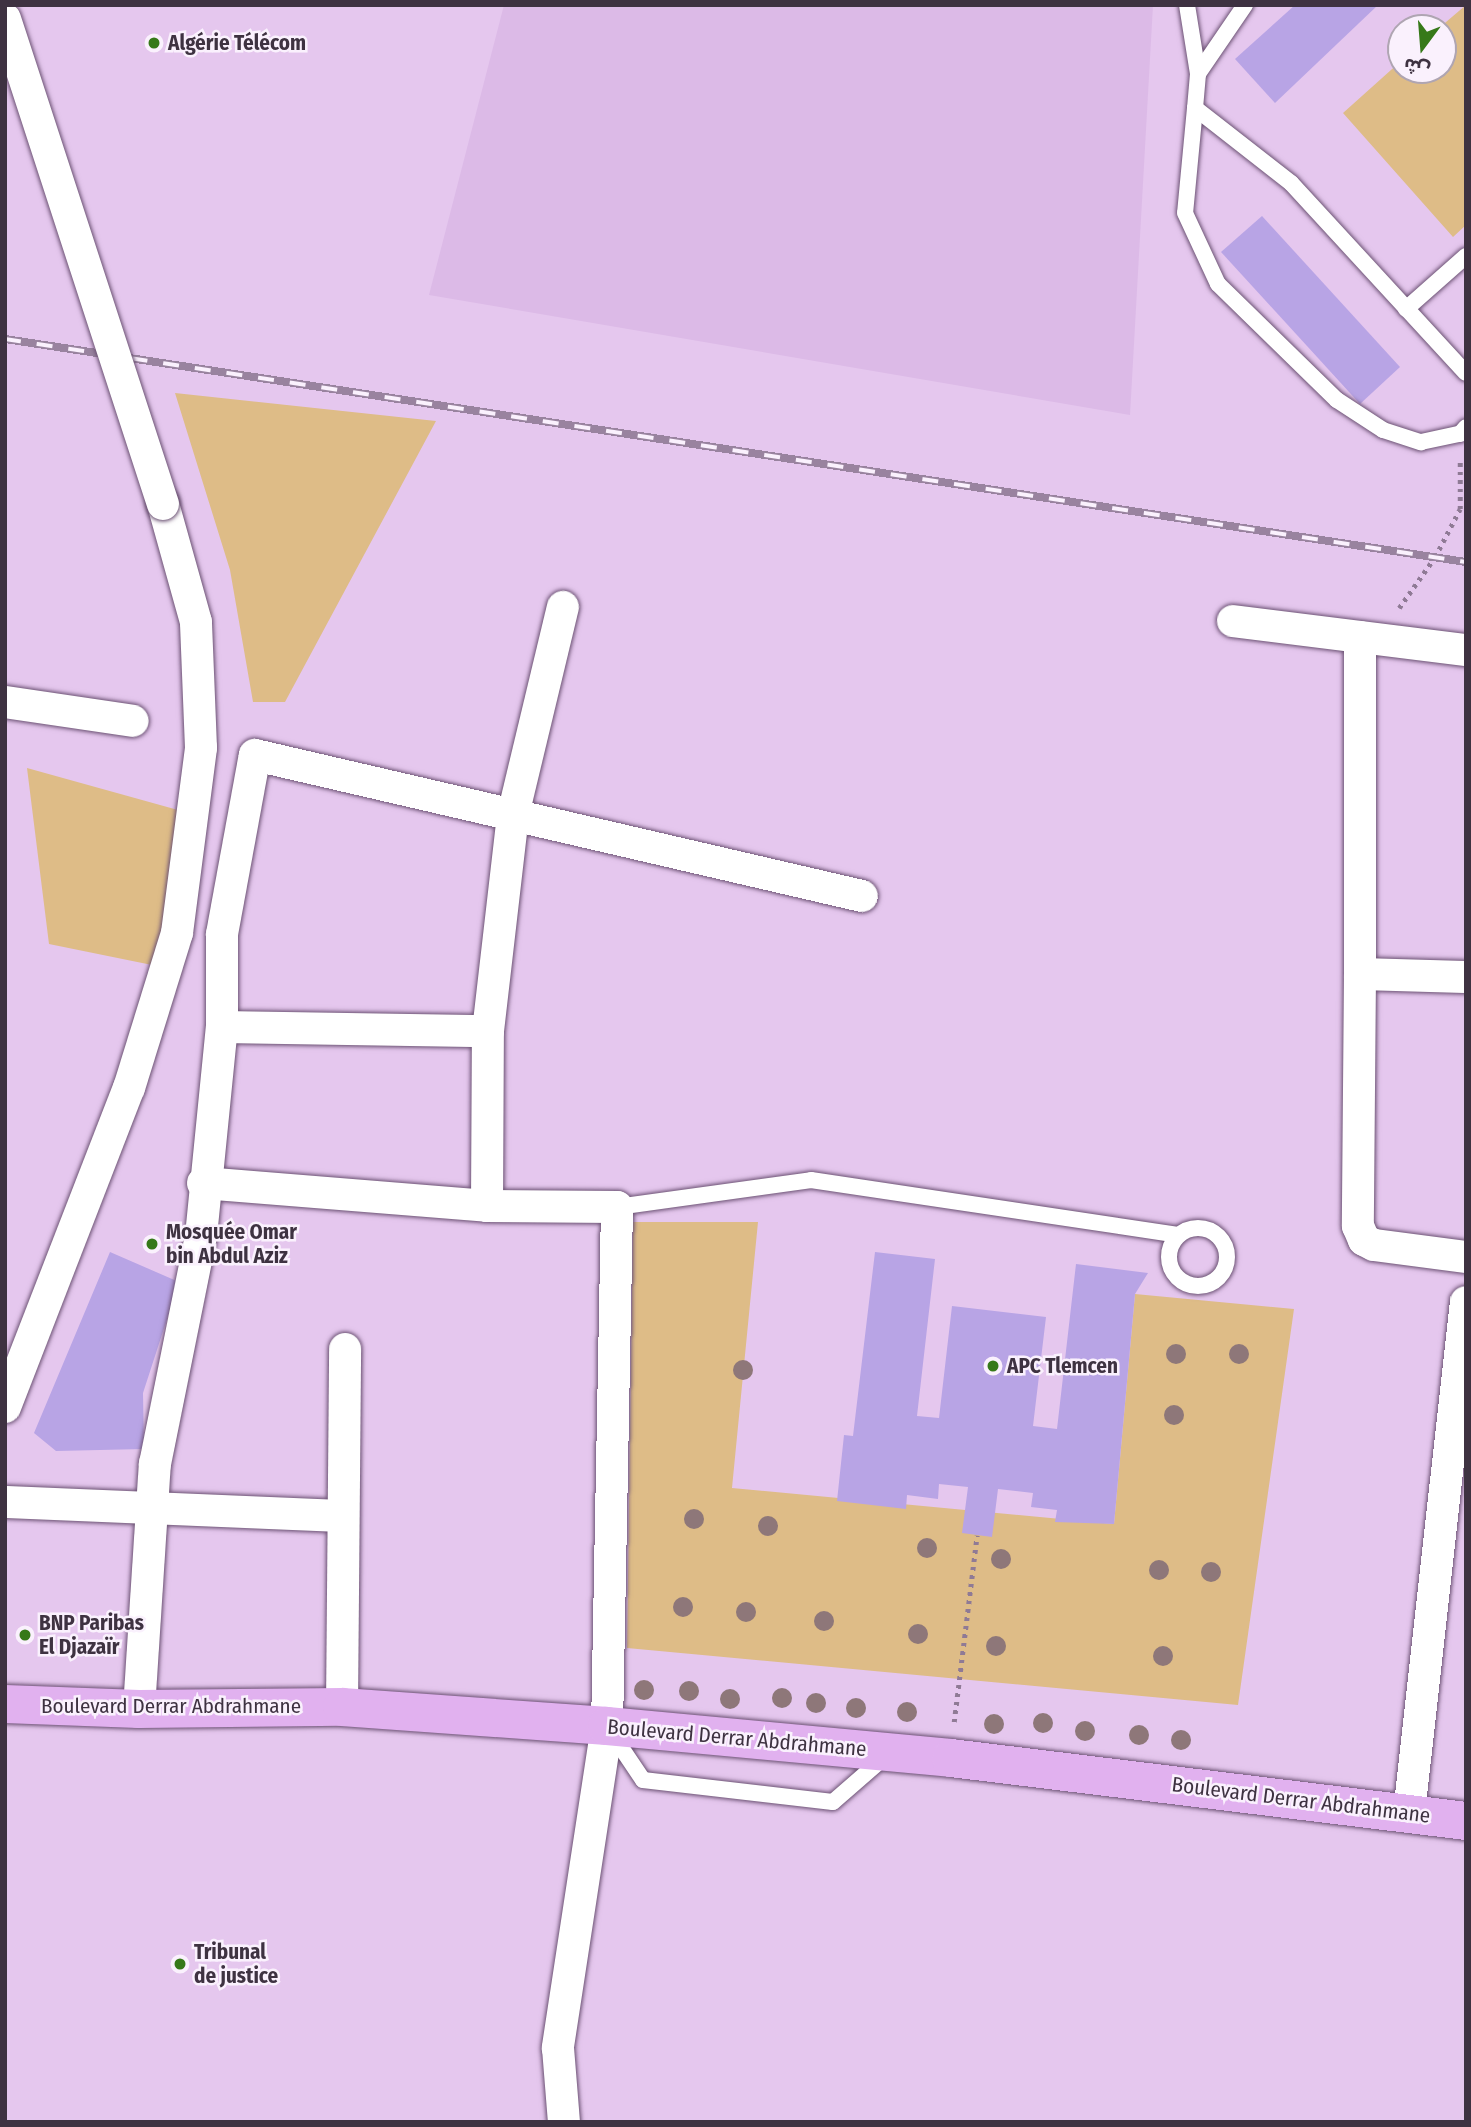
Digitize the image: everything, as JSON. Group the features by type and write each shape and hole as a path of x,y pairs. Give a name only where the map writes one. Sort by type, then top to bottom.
{"main road":[{"name":"Boulevard Derrar Abdrahmane","path":"5,1704 139,1709 342,1707 607,1726 951,1758 1466,1821"}],"street":[{"path":"5,19 163,504 196,622 201,748 177,933 129,1088 5,1408"},
{"path":"487,1206 488,1031 513,815 563,607"},
{"path":"1233,621 1466,650"},
{"path":"1375,639 1360,974 1358,1226 1364,1240 1374,1245 1466,1257"},
{"path":"5,702 133,721"},
{"path":"139,1709 155,1508 155,1464 201,1237 203,1183 222,1027 222,934 255,755 862,896"},
{"path":"1360,974 1466,977"},
{"path":"222,1027 488,1031"},
{"path":"203,1183 487,1206 617,1207 607,1726 558,2048 564,2122"},
{"path":"1409,1813 1466,1302"},
{"path":"342,1707 345,1349"},
{"path":"5,1502 343,1516"}],"lane":[{"path":"1187,5 1198,74 1185,212 1218,284 1337,400 1383,430 1421,442 1463,431"},
{"path":"1198,74 1245,5"},
{"path":"1195,108 1291,183 1466,373"},
{"path":"1406,309 1466,256"},
{"path":"617,1207 811,1180 1178,1235"},
{"path":"607,1726 643,1780 833,1802 890,1752"}],"path":[{"path":"1375,639 1435,557 1460,509 1463,431"},
{"path":"951,1758 977,1535"}],"shaded area":[{"path":"504,5 1153,5 1130,415 429,295"},
{"path":"1466,5 1466,225 1453,237 1343,113 1387,74 1387,84 1457,84 1455,14"},
{"path":"175,393 436,421 285,702 253,702 230,570"},
{"path":"27,768 178,810 172,898 152,965 49,944"},
{"path":"633,1222 758,1222 732,1488 1114,1524 1135,1294 1294,1309 1238,1705 627,1648"}],"building":[{"path":"1295,5 1378,5 1275,103 1235,59"},
{"path":"1262,216 1400,367 1360,404 1221,252"},
{"name":"Mosquée Omar bin Abdul Aziz","path":"110,1252 179,1282 143,1393 144,1449 56,1451 34,1433"},
{"name":"APC Tlemcen","path":"875,1252 935,1259 917,1416 939,1418 952,1306 1046,1317 1033,1426 1057,1429 1076,1264 1148,1273 1135,1294 1114,1524 1055,1522 1057,1510 1031,1507 1033,1493 998,1489 992,1537 962,1533 968,1487 939,1484 938,1499 907,1495 906,1509 837,1501 844,1435 853,1436"}],"railway":[{"path":"5,339 1466,562"}],"place":[{"name":"Algérie Télécom","path":"154,43"},
{"name":"Mosquée Omar bin Abdul Aziz","path":"152,1244"},
{"name":"APC Tlemcen","path":"993,1366"},
{"name":"BNP Paribas El Djazaïr","path":"25,1635"},
{"name":"Tribunal de justice","path":"180,1964"}]}
